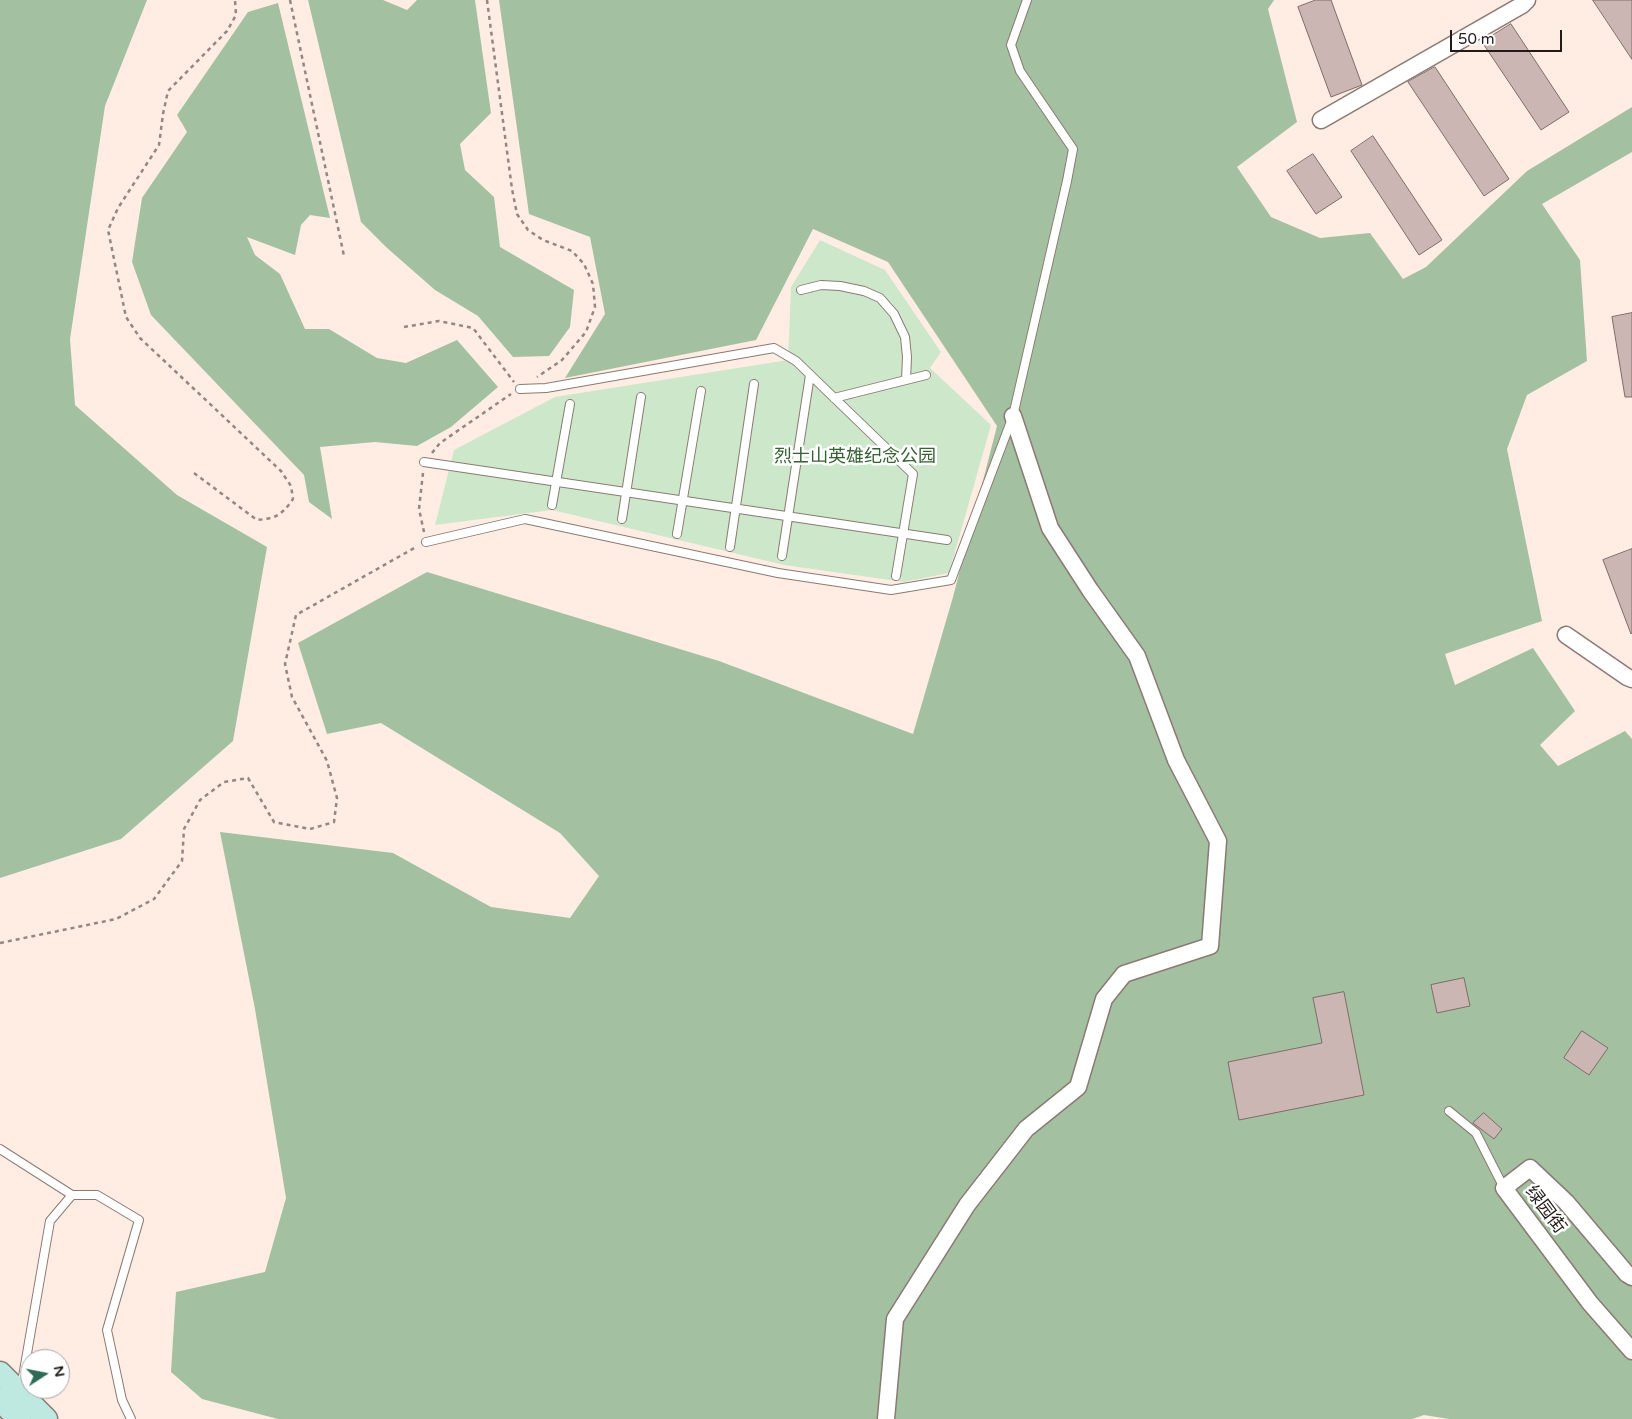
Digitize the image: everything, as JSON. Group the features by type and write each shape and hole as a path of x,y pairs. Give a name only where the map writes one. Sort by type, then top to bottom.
{"main road":[{"path":"0,1373 20,1391"},
{"path":"27,1399 46,1419"},
{"path":"0,1400 19,1419"}],"street":[{"path":"1321,120 1522,5 1526,0"},
{"path":"886,1419 896,1319 967,1205 1026,1129 1078,1087 1104,999 1124,974 1210,946 1218,841 1176,760 1137,656 1090,590 1050,528 1013,416"},
{"path":"1566,635 1632,679"},
{"name":"绿园街","path":"1632,1277 1566,1202 1530,1168 1504,1188 1590,1303 1632,1351"}],"lane":[{"path":"426,542 525,519 778,572 892,590 950,580 1013,416 1073,149 1020,71 1011,44 1027,0"},
{"path":"801,290 821,285 840,286 864,291 880,298 894,314 905,337 907,357 906,380"},
{"path":"520,389 546,388 774,348 796,361 913,474 896,576"},
{"path":"782,556 810,375"},
{"path":"834,398 926,375"},
{"path":"730,547 754,384"},
{"path":"677,534 701,391"},
{"path":"622,519 641,397"},
{"path":"552,505 570,404"},
{"path":"424,462 947,540"},
{"path":"1449,1111 1476,1133 1504,1188"},
{"path":"0,1149 72,1194 97,1195 139,1220 106,1330 122,1400 131,1419"},
{"path":"28,1349 50,1221 72,1194"}],"path":[{"path":"194,473 257,520 272,518 284,512 292,499 290,486 281,471 140,338 126,316 108,230 118,208 160,145 163,114 168,92 226,31 236,15 234,0"},
{"path":"290,0 344,256"},
{"path":"0,943 116,919 154,899 182,861 184,829 200,800 224,782 248,778 274,822 310,829 334,822 337,798 327,762 292,697 285,664 296,615 426,542 419,509 424,462 440,443 562,360 586,332 595,307 593,284 584,264 572,252 543,240 528,230 517,214 487,0"},
{"path":"404,327 440,321 473,328 520,389"}],"green space":[{"path":"0,0 147,0 105,106 70,339 75,405 177,495 267,547 233,741 121,839 0,878"},
{"path":"308,0 383,0 407,10 417,0 475,0 491,113 460,144 465,170 494,197 500,247 574,290 570,327 549,356 513,357 478,316 435,290 361,222"},
{"path":"499,0 1274,0 1268,9 1297,122 1237,167 1271,217 1320,238 1370,233 1403,279 1426,267 1527,171 1632,107 1632,152 1542,204 1580,260 1587,361 1527,395 1507,449 1542,621 1445,654 1455,685 1533,648 1575,711 1540,745 1558,766 1625,731 1632,739 1632,1419 1449,1419 1424,1415 1412,1419 278,1419 202,1399 171,1372 176,1292 265,1272 286,1198 255,1009 220,832 393,853 491,907 570,918 599,876 560,833 381,723 327,734 298,643 427,572 719,661 913,734 953,597 997,426 888,262 813,229 756,340 565,378 605,314 590,237 529,214"},
{"path":"278,3 330,218 310,215 301,225 295,255 247,237 255,255 280,274 305,329 329,329 377,358 406,363 457,340 498,387 451,427 417,446 375,442 320,447 332,519 309,502 304,475 151,315 132,262 142,198 187,132 177,115 248,12"},
{"name":"烈士山英雄纪念公园","path":"820,240 885,270 941,352 930,368 991,425 949,573 904,582 784,565 552,510 435,525 454,450 555,397 788,360 791,287"}],"building":[{"path":"1316,0 1331,0 1362,85 1331,97 1298,7"},
{"path":"1593,0 1632,0 1632,59"},
{"path":"1511,24 1569,112 1541,130 1482,42"},
{"path":"1435,67 1509,179 1484,196 1408,82"},
{"path":"1373,136 1442,240 1419,255 1351,151"},
{"path":"1313,154 1342,197 1316,214 1287,171"},
{"path":"1632,313 1632,397 1625,397 1612,317"},
{"path":"1632,549 1632,633 1631,634 1603,560"},
{"path":"1464,978 1470,1006 1437,1013 1431,985"},
{"path":"1344,992 1364,1095 1239,1120 1228,1062 1322,1043 1313,998"},
{"path":"1582,1031 1608,1048 1589,1075 1564,1058"},
{"path":"1484,1113 1502,1129 1494,1139 1473,1123"}]}
